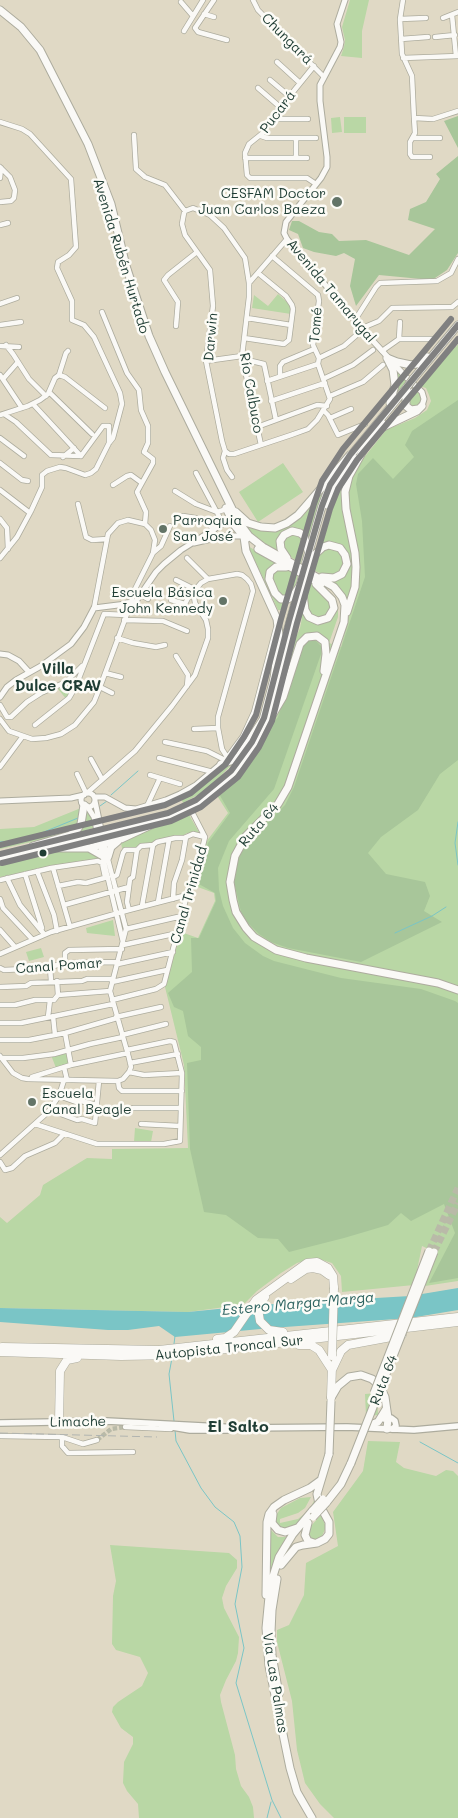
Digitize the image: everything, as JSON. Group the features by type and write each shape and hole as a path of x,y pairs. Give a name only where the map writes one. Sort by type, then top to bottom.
{"highway":[{"path":"176,1349 222,1338 237,1330 250,1308 260,1297 301,1266 310,1262 317,1262 326,1266 332,1274 334,1285 331,1399"},
{"path":"334,1285 325,1271 313,1268 303,1271 269,1294 259,1306 259,1318 266,1329 275,1332 378,1327"},
{"name":"Autopista Troncal Sur","path":"176,1349 458,1317"},
{"name":"Autopista Troncal Sur","path":"0,1352 90,1355 176,1349 458,1322"},
{"path":"332,1370 341,1351 351,1344 445,1324"},
{"path":"176,1349 214,1353 308,1345 321,1352 332,1370"},
{"name":"Autopista Troncal Sur","path":"0,1347 160,1350"},
{"path":"59,1422 60,1371 62,1366 69,1359 90,1355"}],"main road":[{"name":"Avenida Rubén Hurtado","path":"0,10 21,27 40,50 86,139 110,199 126,266 147,330 229,509 249,536 290,565"},
{"name":"Avenida Rubén Hurtado","path":"0,15 22,34 40,58 86,148 108,206 122,268 145,337 243,536 259,550 290,565"},
{"path":"229,509 252,525 270,528 283,525 298,515 409,389 458,325"},
{"path":"415,380 458,332"},
{"path":"387,358 407,365 418,364 446,340"},
{"path":"344,622 353,593 356,567 345,492 349,476 391,401 395,378 387,358"},
{"path":"409,389 406,401 408,408 413,410 422,406"},
{"path":"374,430 417,411 422,406"},
{"path":"310,559 332,492 348,466 369,440"},
{"path":"0,858 46,848 168,813 196,800 231,771 265,721 289,620 307,577 326,494 336,474 350,455"},
{"path":"301,591 286,599 280,598 269,579 272,570 290,565 280,547 281,539 289,532 297,532 304,536 310,559"},
{"path":"243,536 246,551 278,619 279,635 274,680"},
{"path":"307,577 334,578 342,574 347,564 344,552 335,546 323,547 310,559"},
{"name":"Ruta 64","path":"290,565 333,592 341,610 340,622 284,785 271,805 243,834 231,855 226,886 233,914 251,938 265,949 276,954 439,987 458,994"},
{"path":"301,591 304,610 310,618 321,621 330,616 334,608 332,600 326,592 307,577"},
{"name":"Ruta 64","path":"307,577 331,584 340,594 345,609 344,622 288,788 278,804 246,836 234,856 230,882 234,906 242,923 250,932 276,950 306,958 438,983 458,990"},
{"path":"109,830 158,820 190,808 209,796 234,772 253,748 265,721 301,591"},
{"path":"225,760 234,760 239,756 283,697 300,644 307,637 317,636 325,642 324,671"},
{"path":"33,846 76,831 81,824 84,805"},
{"path":"88,848 106,857 112,845 121,839 180,812"},
{"path":"0,854 94,834"},
{"path":"46,848 88,848 121,839"},
{"name":"Ruta 64","path":"321,1497 337,1481 349,1462 432,1252"},
{"path":"281,1565 296,1548 319,1543 326,1538 330,1527 321,1497 321,1480 329,1454 331,1399 338,1386 346,1379 355,1376 364,1376 378,1384 385,1397 389,1429"},
{"path":"380,1421 386,1406"},
{"path":"365,1427 388,1418"},
{"name":"Limache","path":"0,1423 107,1421 157,1424 170,1427 182,1425 220,1430 241,1428 365,1427 437,1429 458,1426"},
{"name":"Limache","path":"298,1428 382,1431 389,1429"},
{"path":"266,1615 266,1553 269,1514 274,1507 284,1500 310,1488 321,1480"},
{"path":"297,1528 280,1532 274,1527 272,1518 280,1507 298,1496 309,1494 321,1497"},
{"name":"Vía Las Palmas","path":"317,1818 296,1776 272,1656 270,1627 276,1582 281,1565 290,1546 308,1523 321,1497"},
{"name":"Vía Las Palmas","path":"312,1818 297,1792 286,1749 268,1658 266,1615 270,1586 277,1562 285,1545 297,1528 313,1514"},
{"path":"308,1523 305,1531 306,1537 310,1542 319,1543"}],"street":[{"path":"184,31 203,0"},
{"path":"214,0 196,29 198,32 227,40"},
{"name":"Chungará","path":"253,0 258,10 323,76"},
{"name":"Avenida Tamarugal","path":"344,0 337,24 341,42 340,47 323,76 320,85 328,163 324,175 286,222 284,230 287,239 363,330 387,358 422,392 424,399 422,406"},
{"path":"403,0 400,19 401,39 403,58 412,80 414,118 413,138 410,142 411,156 430,157"},
{"path":"181,2 193,16"},
{"path":"403,58 457,56 454,19 458,12"},
{"path":"204,14 214,17"},
{"path":"400,19 426,18"},
{"path":"443,18 454,19"},
{"path":"434,37 455,35"},
{"path":"401,39 428,37"},
{"path":"277,62 300,83"},
{"name":"Pucará","path":"245,158 247,147 266,130 280,107 314,66"},
{"path":"270,80 289,96"},
{"path":"258,88 280,107"},
{"path":"414,118 433,119 458,111"},
{"path":"271,119 308,119"},
{"path":"0,122 22,129 30,134 64,170 72,182 76,247 69,255 58,262 57,268 72,301 72,320 84,325 88,329 120,393 122,404 121,415 113,438 100,463 91,473 85,475 60,467 42,474 42,487 30,513 17,537 0,558"},
{"path":"134,136 136,169 145,177 166,185 185,211"},
{"path":"261,136 266,138 316,138"},
{"path":"296,138 296,158"},
{"path":"413,138 440,138"},
{"path":"307,158 245,158 246,175 250,178 307,178 316,184"},
{"path":"0,178 1,168"},
{"path":"0,202 12,201 15,190 10,177 1,168"},
{"name":"Río Calbuco","path":"185,211 193,208 200,210 219,222 245,258 249,283 243,357 261,445"},
{"name":"Darwin","path":"185,211 182,217 184,230 210,270 213,306 206,361 225,450 223,458 227,470 232,477"},
{"path":"0,225 8,223"},
{"path":"249,283 287,239"},
{"path":"176,326 178,302 164,280 197,252"},
{"name":"Tomé","path":"272,256 318,295 319,301 313,338 314,349 319,358 318,364 330,396"},
{"path":"355,320 380,283 438,281 452,273 458,258"},
{"path":"244,338 284,344 289,340 293,309 290,302 286,296 258,273"},
{"path":"0,304 17,298"},
{"path":"319,358 339,349 394,308 452,307 458,302"},
{"path":"0,719 9,731 32,738 46,738 65,732 75,725 88,711 99,689 134,591 153,553 154,536 146,524 146,512 137,492 153,463 153,459 144,452 148,443 148,426 141,410 139,390 127,373 102,312"},
{"path":"247,318 291,326"},
{"path":"0,325 22,322"},
{"path":"399,339 400,322"},
{"path":"382,352 399,339 432,339"},
{"path":"0,346 18,347"},
{"path":"6,346 29,378 92,434"},
{"path":"280,376 281,364 314,349"},
{"path":"271,401 324,381 353,365 373,350"},
{"path":"2,414 33,404 47,394 58,376 68,351"},
{"path":"206,361 243,357 264,364 276,420"},
{"path":"18,362 2,381 22,408"},
{"path":"267,381 318,364"},
{"path":"225,450 229,454 234,454 308,429 325,408 330,396 363,382 383,365"},
{"path":"58,376 65,377 105,408"},
{"path":"33,404 81,456"},
{"path":"257,427 317,405 325,408 338,435 364,424"},
{"path":"330,418 352,409"},
{"path":"2,414 16,422 51,456 81,456"},
{"path":"81,456 104,426 109,426 109,443"},
{"path":"0,438 24,456"},
{"path":"63,456 74,448"},
{"path":"0,463 22,480 28,482"},
{"path":"196,473 221,520"},
{"path":"113,485 126,476 131,475 142,483"},
{"path":"0,490 30,513"},
{"path":"175,491 196,504 217,512 229,509"},
{"path":"78,504 86,537 92,540 106,539"},
{"path":"35,725 69,698 76,686 104,614 128,608 141,595 159,568 176,553 206,537 224,523 229,509"},
{"path":"182,516 207,522 214,530"},
{"path":"0,519 7,528 8,549"},
{"path":"1,695 16,680 41,666 71,644 84,626 94,608 106,539 114,526 121,521 131,520 146,524"},
{"path":"153,553 161,546 170,526"},
{"path":"206,537 243,536"},
{"path":"187,558 208,579"},
{"path":"171,600 185,604 194,589 201,583 227,574 242,575 251,584 253,591 218,717 218,728 225,760"},
{"path":"176,580 194,589"},
{"path":"71,798 84,805 92,806 90,795 94,787 135,750 195,675 208,638 208,629 206,620 194,598 194,589"},
{"path":"141,595 148,599"},
{"path":"94,608 128,608 187,631"},
{"path":"0,801 71,798 90,795 105,796 128,809 136,809 180,794 196,785 225,760 243,736 254,712 278,619"},
{"path":"117,638 133,644 156,647 164,645"},
{"path":"0,654 8,655 19,661 29,672"},
{"path":"176,656 188,675 187,687"},
{"path":"0,705 7,717 11,717 27,702 66,682 85,663"},
{"path":"105,673 121,677"},
{"path":"76,686 112,693"},
{"path":"0,687 1,695"},
{"path":"0,732 4,726"},
{"path":"194,728 218,728"},
{"path":"0,767 23,736"},
{"path":"165,742 207,752 225,760"},
{"path":"159,758 213,772"},
{"path":"91,759 102,779"},
{"path":"77,774 90,795 102,844"},
{"path":"150,774 180,784"},
{"path":"148,806 160,778"},
{"path":"90,795 82,797 84,805 94,817 106,857 109,877"},
{"name":"Canal Trinidad","path":"112,1002 156,989 164,984 187,895 194,883 205,837 190,808"},
{"path":"58,886 78,882 86,883 117,875 124,851 137,850 141,846 153,845 157,842 193,834 205,837"},
{"path":"173,899 174,883 182,860 186,837"},
{"path":"158,902 169,840"},
{"path":"142,906 153,845"},
{"path":"129,910 127,902 130,879 133,877 137,850"},
{"path":"0,880 53,868 99,861 102,863 109,877 126,929 110,991 130,1063 129,1072 123,1079 118,1081 28,1079 13,1072 1,1057"},
{"path":"53,868 70,927"},
{"path":"37,871 54,915 57,930"},
{"path":"25,874 44,934"},
{"path":"8,878 20,905 44,934"},
{"path":"64,904 129,887"},
{"path":"0,954 44,934 187,895"},
{"path":"0,899 3,908 32,939"},
{"path":"120,912 123,946"},
{"path":"126,929 182,916"},
{"path":"0,930 15,946"},
{"path":"65,963 66,952 69,950 123,946 178,933"},
{"name":"Canal Pomar","path":"0,968 4,970 50,967 65,963 118,963 172,952"},
{"path":"50,967 51,981"},
{"path":"0,987 26,986 31,983 51,981 113,980 167,970"},
{"path":"0,1005 15,1005 35,1000 56,999 58,995 58,981"},
{"path":"58,995 110,991"},
{"path":"50,1000 55,1035"},
{"path":"0,1023 21,1022 112,1002"},
{"path":"0,1040 29,1040 65,1033 161,1007"},
{"path":"1,1057 36,1057 166,1024"},
{"path":"65,1033 71,1065"},
{"path":"28,1079 71,1065 170,1040 174,1042 182,1073 180,1141 164,1144 97,1144 35,1124"},
{"path":"130,1063 178,1054"},
{"path":"42,1126 66,1080 64,1067"},
{"path":"129,1072 144,1075 182,1073"},
{"path":"49,1111 77,1120 82,1119 96,1123 99,1081"},
{"path":"118,1081 119,1088 122,1091 182,1091"},
{"path":"59,1096 76,1102 81,1101 97,1105"},
{"path":"133,1108 180,1108"},
{"path":"0,1155 49,1111"},
{"path":"140,1124 180,1126"},
{"path":"0,1162 5,1170 12,1168 25,1156 56,1143 64,1134"},
{"name":"Limache","path":"125,1427 170,1427"},
{"name":"Limache","path":"0,1436 62,1437 83,1444 97,1440"},
{"path":"62,1437 62,1446 68,1453 133,1452"}],"green space":[{"path":"350,0 369,0 362,31 362,58 341,56 345,40 342,27"},
{"path":"458,116 458,148 444,121"},
{"path":"340,117 342,132 332,133 331,118"},
{"path":"344,117 366,117 366,133 344,133"},
{"path":"458,156 458,253 447,270 432,280 379,275 356,306 350,286 355,259 344,253 336,256 303,248 298,234 289,230 292,221 299,221 319,232 332,234 339,241 366,240 409,255 435,229 408,220 410,209 426,202 440,179 436,174"},
{"path":"278,294 289,304 292,309 291,314 252,308 254,295 268,306"},
{"path":"452,344 456,347 458,344 458,1281 425,1286 437,1253 422,1246 414,1285 342,1292 341,1276 332,1263 310,1259 297,1263 281,1273 257,1291 245,1303 218,1308 188,1312 0,1308 0,1217 7,1223 40,1195 43,1185 87,1158 112,1159 112,1149 188,1148 184,1065 165,987 181,932 198,938 215,901 214,893 195,886 206,842 228,813 216,794 264,734 300,647 321,635 315,633 305,635 276,703 291,648 300,628 301,609 309,621 323,624 334,616 337,609 335,600 338,608 338,617 329,643 341,647 357,585 348,498 350,479 355,469 386,430 415,418 427,410 431,401 426,388 419,386"},
{"path":"394,367 408,382 393,400"},
{"path":"415,389 420,393 421,402 418,406 410,408 407,401"},
{"path":"458,400 458,760 440,774 418,810 381,837 368,853 386,874 425,882 430,896 424,911 442,922 361,962 288,948 271,942 248,923 241,912 234,882 235,868 244,846 285,805 294,787 365,577 362,521 356,484 358,474 373,458 393,479 414,457 405,445 412,431"},
{"path":"283,463 303,492 258,522 239,492"},
{"path":"346,471 344,488 354,576 347,606 328,580 348,567 338,545 318,548 331,500"},
{"path":"325,488 310,540 299,530 278,539 277,547 280,553 251,534 239,518 254,529 294,522 304,514"},
{"path":"293,533 300,536 305,543 301,563 289,556 282,547 284,538"},
{"path":"248,546 279,565 269,572 282,601 286,603 281,610 278,610"},
{"path":"327,548 339,549 345,560 340,571 335,574 324,575 313,570 317,556"},
{"path":"284,569 298,575 293,593 285,598 279,595 271,580 273,571"},
{"path":"310,580 325,592 332,607 328,615 321,619 310,616 304,598"},
{"path":"313,638 321,646 321,654 274,789 229,841 218,868 219,890 223,906 233,928 245,943 263,956 274,961 341,978 421,989 458,1003 458,1278 429,1283 455,1233 444,1204 411,1221 401,1213 388,1225 289,1252 278,1239 258,1238 226,1215 204,1212 190,1149 187,1063 201,1060 201,1047 188,1036 183,1011 174,1007 168,993 192,972 191,938 199,938 216,901 215,893 197,883 208,843 230,813 219,794 278,717 304,640"},
{"path":"82,672 67,700 58,689 70,684"},
{"path":"234,762 207,790 183,803 180,796 222,766"},
{"path":"81,808 79,822 71,833 0,849 0,829 34,827"},
{"path":"85,810 91,814 93,828 77,833"},
{"path":"188,813 200,834 187,833 181,837 173,836 165,841 156,840 149,844 140,844 135,848 122,848 121,843 137,833"},
{"path":"64,851 92,851 101,858 0,877 0,862"},
{"path":"113,920 115,936 87,933 86,928"},
{"path":"41,948 44,957 29,961 26,952"},
{"path":"66,1052 69,1064 56,1068 51,1055"},
{"path":"135,1128 153,1131 151,1142 134,1142"},
{"path":"377,1393 378,1415 366,1416 365,1394"},
{"path":"368,1441 400,1442 396,1462 404,1468 436,1476 446,1470 453,1471 458,1476 458,1818 334,1818 320,1804 305,1783 297,1750 292,1701 277,1642 277,1630 289,1625 304,1595 306,1563 338,1546 333,1512 363,1471"},
{"path":"311,1497 305,1508 298,1513 280,1519 280,1523 298,1519 309,1510 314,1501 315,1506 294,1528 288,1530 276,1527 274,1518 281,1508 300,1498"},
{"path":"321,1515 326,1527 322,1536 315,1540 308,1537 310,1527"},
{"path":"271,1530 278,1537 287,1537 277,1554 270,1582"},
{"path":"110,1545 229,1553 237,1560 237,1568 226,1586 222,1598 224,1608 239,1637 238,1653 220,1695 235,1755 236,1769 241,1786 253,1807 254,1818 139,1818 138,1804 123,1783 124,1762 133,1744 133,1737 121,1728 112,1712 113,1707 118,1702 142,1686 148,1673 140,1657 116,1650 112,1644 113,1596 116,1581"}],"water":[{"name":"Estero Marga-Marga","path":"458,1288 458,1310 410,1318 175,1337 159,1326 128,1330 108,1330 0,1322 0,1308 188,1312 258,1305 410,1296"}],"waterway":[{"path":"111,795 138,771"},
{"path":"100,806 107,801"},
{"path":"0,842 13,841 39,834 78,818"},
{"path":"458,822 455,843 458,865"},
{"path":"395,933 432,916 446,907"},
{"path":"174,1344 175,1336"},
{"path":"172,1358 169,1374 174,1421"},
{"path":"175,1430 176,1441 201,1488 215,1507 234,1522 240,1536 242,1567 235,1604 244,1648 236,1683 272,1800 281,1818"},
{"path":"420,1442 458,1463"},
{"path":"267,1818 271,1802"}],"tunnel":[{"path":"429,1251 458,1188"},
{"path":"434,1252 458,1203"},
{"path":"97,1440 111,1429 125,1427"}],"railway":[{"path":"0,1433 157,1437"}],"transit line":[{"path":"0,845 165,805 191,793 225,765 256,715 281,619 322,481 343,449 451,319"},
{"path":"0,854 168,813 196,800 231,771 252,742 264,718 289,621 322,506 330,485 350,455 458,325"},
{"path":"2,863 171,821 201,807 238,777 259,747 272,721 297,623 330,509 338,489 357,460 458,339"}],"place":[{"name":"CESFAM Doctor Juan Carlos Baeza","path":"337,202"},
{"name":"Parroquia San José","path":"163,529"},
{"name":"Escuela Básica John Kennedy","path":"223,601"},
{"name":"Escuela Canal Beagle","path":"32,1102"}],"district":[{"name":"Villa Dulce CRAV","path":"58,678"},
{"name":"El Salto","path":"238,1427"}]}
